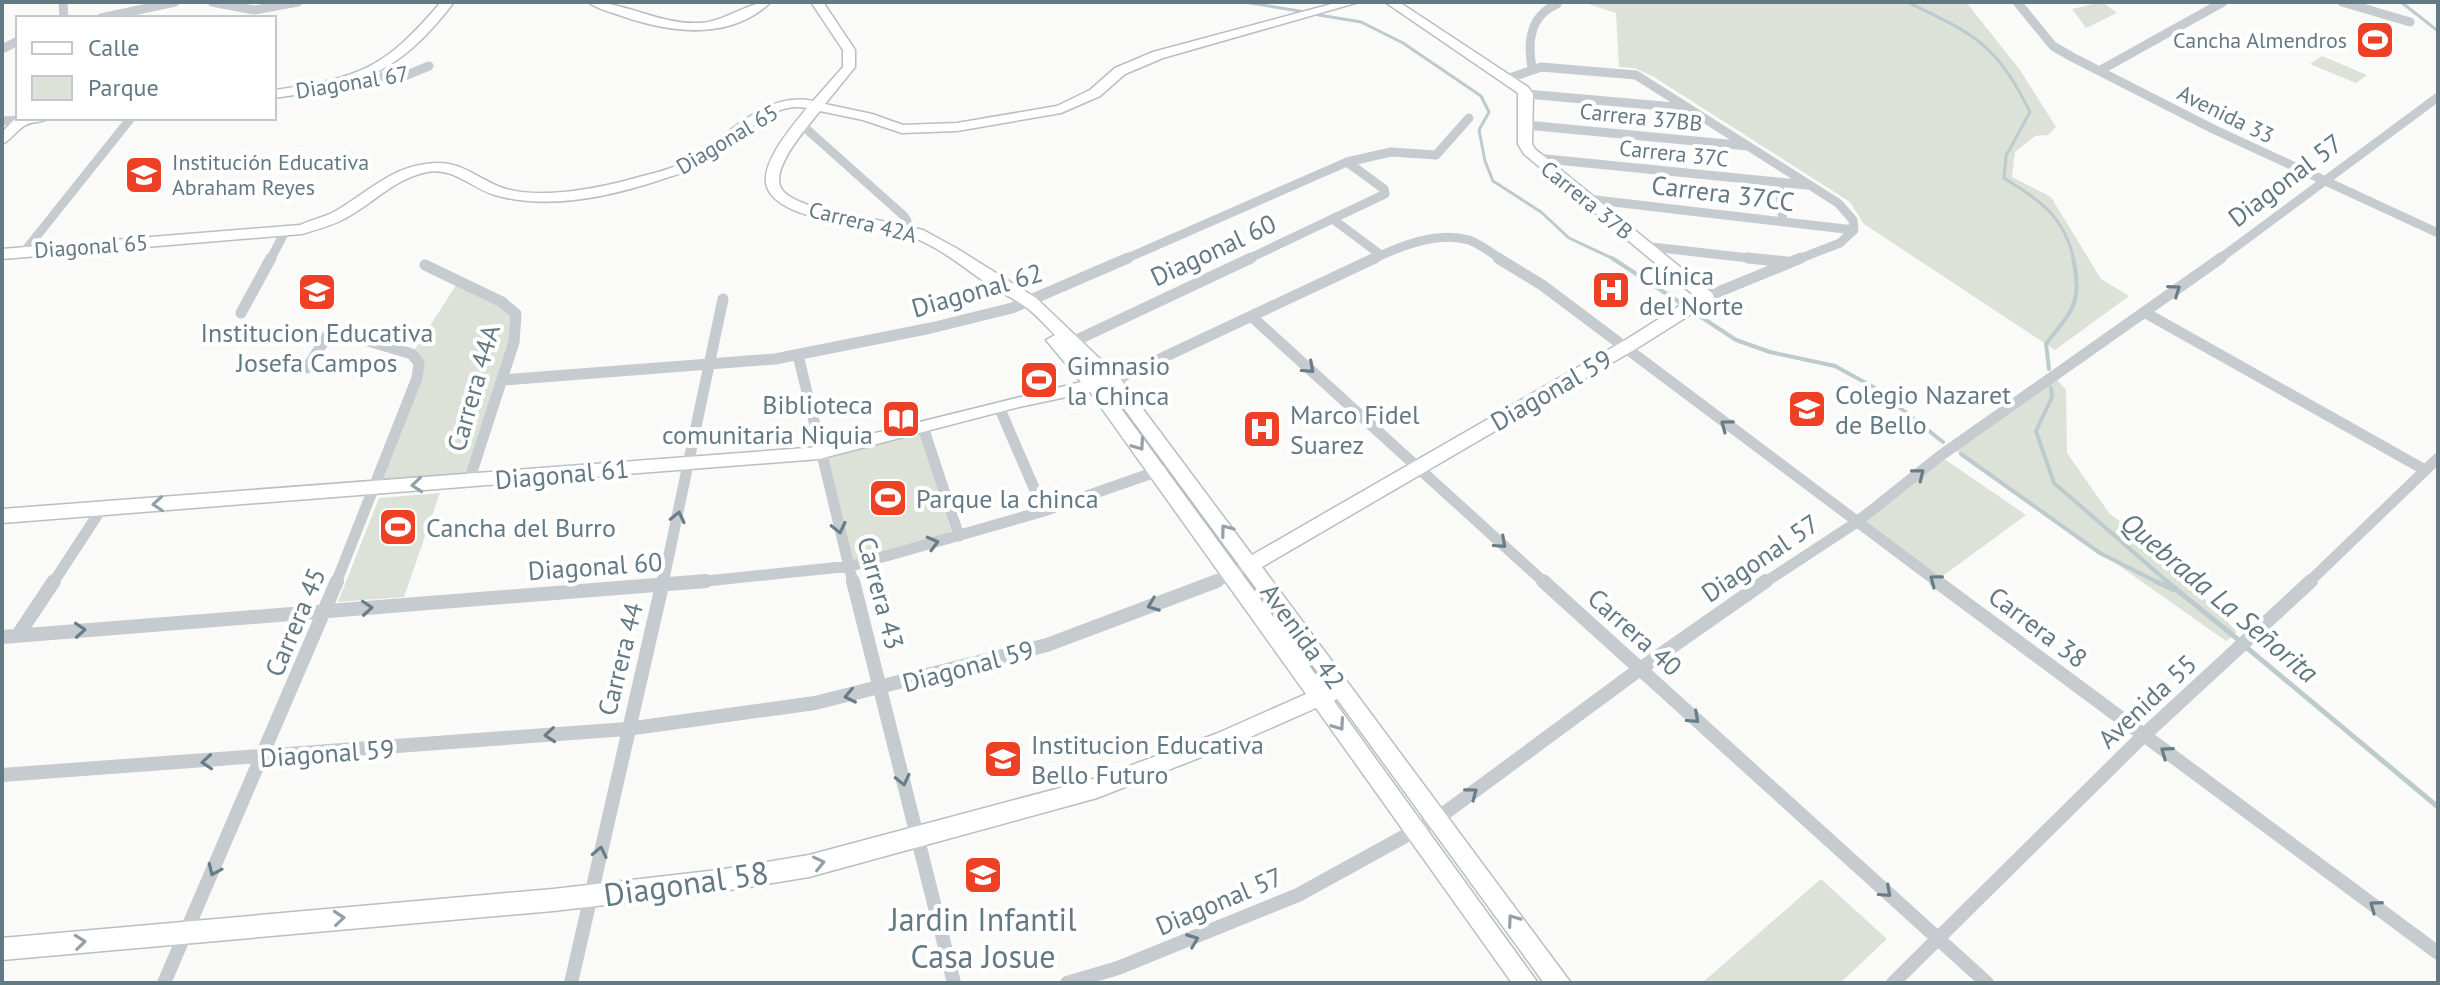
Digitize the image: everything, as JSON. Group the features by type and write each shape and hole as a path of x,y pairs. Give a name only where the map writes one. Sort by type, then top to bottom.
{"street":[{"path":"110,16 175,2"},
{"path":"212,2 254,10 298,2"},
{"path":"358,77 403,52 448,2"},
{"path":"598,2 664,26 689,28 732,22 765,2"},
{"name":"Carrera 42A","path":"817,2 842,38 850,56 849,67 802,125 772,176 773,185 781,196 810,212 922,235 971,262 1022,301"},
{"name":"Diagonal 65","path":"2,254 302,229 338,216 384,184 425,168 451,167 512,196 552,196 618,187 693,164 767,111 797,102 902,129 957,127 1013,118 1076,103 1095,93 1126,68 1158,55 1353,2"},
{"path":"1391,2 1526,94 1689,108"},
{"name":"Avenida 33","path":"2017,2 2053,46 2213,129 2438,233"},
{"path":"2099,71 2223,2"},
{"path":"2342,2 2410,22"},
{"path":"1507,79 1532,68 1529,37 1533,22 1541,11 1557,4"},
{"name":"Diagonal 67","path":"276,94 358,77 402,77 429,66"},
{"name":"Carrera 37BB","path":"1532,68 1636,75 1751,146 1846,210 1853,220 1854,230"},
{"name":"Carrera 37B","path":"1526,94 1525,144 1536,158 1643,246 1695,305"},
{"name":"Diagonal 57","path":"1067,983 1132,963 1298,895 1438,818 1640,669 1793,562 1857,522 1940,456 2144,312 2438,97"},
{"name":"Diagonal 62","path":"503,380 710,366 798,355 931,328 1022,301 1347,162 1391,152 1439,154 1469,118"},
{"path":"2,121 22,120"},
{"path":"2,140 22,120"},
{"path":"24,252 129,120"},
{"path":"802,125 904,216 907,221 903,229"},
{"name":"Carrera 37BB","path":"1526,125 1751,146"},
{"name":"Carrera 37C","path":"1536,158 1809,185"},
{"name":"Diagonal 60","path":"1066,345 1385,194 1384,189 1347,162"},
{"path":"1779,183 1783,222"},
{"name":"Carrera 37CC","path":"1587,199 1854,230"},
{"path":"1334,220 1381,255"},
{"path":"241,313 286,230"},
{"name":"Diagonal 59","path":"2,775 627,729 815,703 881,689 1047,645 1250,565 1418,467 1617,343 1729,285 1840,243 1854,230"},
{"path":"1113,381 1381,255 1430,239 1451,237 1472,241 1542,285 1617,343"},
{"path":"1643,246 1793,262"},
{"name":"Carrera 44A","path":"425,265 502,302 516,314 514,342 469,481"},
{"name":"Carrera 44","path":"571,983 627,729 663,585 723,299"},
{"name":"Avenida 42","path":"1022,301 1066,345 1113,381 1229,575 1263,616 1526,983"},
{"path":"2144,312 2425,470"},
{"name":"Carrera 40","path":"1251,316 1987,983"},
{"name":"Carrera 45","path":"164,983 264,758 377,489 417,378 419,363 412,354 331,330 307,368"},
{"name":"Carrera 38","path":"1617,343 2438,953"},
{"name":"Avenida 42","path":"1066,345 1092,383 1250,565 1557,982"},
{"name":"Carrera 43","path":"798,355 819,453 851,566 954,983"},
{"name":"Diagonal 61","path":"2,516 819,453 1092,383 1113,381"},
{"path":"999,407 1044,511"},
{"path":"923,427 959,536"},
{"name":"Avenida 55","path":"1893,983 2143,736 2438,458"},
{"name":"Diagonal 60","path":"2,637 663,585 851,566 1044,511 1166,467"},
{"path":"18,635 102,508"},
{"name":"Diagonal 58","path":"2,949 591,896 809,866 1097,788 1225,739 1342,688"}],"green space":[{"path":"1582,2 1966,2 2020,70 2056,127 2048,135 2035,136 2015,152 2012,177 2051,197 2101,279 2129,296 2055,350 1864,224 1850,202 1654,77 1635,68 1619,67 1616,13"},
{"path":"2102,2 2117,13 2086,28 2072,9"},
{"path":"2322,56 2367,75 2356,83 2310,64"},
{"path":"458,282 516,314 514,342 469,481 377,489 417,378 412,354"},
{"path":"2054,376 2066,390 2067,453 2109,513 2191,576 2201,595 2237,632 2226,641 1952,448"},
{"name":"Parque la chinca","path":"921,431 952,535 852,560 825,458"},
{"path":"1940,456 2026,515 1936,581 1857,522"},
{"path":"440,493 404,597 338,602 379,498"},
{"path":"1821,879 1887,939 1840,983 1702,983"}],"waterway":[{"path":"1244,2 1305,12"},
{"name":"Quebrada La Señorita","path":"1907,2 1950,23 1981,43 2006,70 2030,112 2006,156 2004,178 2029,194 2057,220 2070,244 2074,260"},
{"path":"2401,2 2438,31"},
{"path":"1313,14 1361,22 1403,43 1481,96 1489,112 1479,130 1485,161 1493,181 1541,212 1569,238 1613,258"},
{"path":"1613,258 1685,306"},
{"name":"Quebrada La Señorita","path":"2049,369 2046,344 2069,313 2076,296 2073,258"},
{"path":"1692,311 1736,340 1770,352 1835,366 1875,388 1943,442"},
{"name":"Quebrada La Señorita","path":"2051,388 2052,397 2036,431 2054,483 2169,583"},
{"path":"1961,454 2100,553 2156,581"},
{"path":"2156,581 2174,590"},
{"name":"Quebrada La Señorita","path":"2166,581 2240,641"},
{"name":"Quebrada La Señorita","path":"2246,647 2438,807"}],"place":[{"name":"Cancha Almendros","path":"2375,40"},
{"name":"Institución Educativa Abraham Reyes","path":"144,175"},
{"name":"Clínica del Norte","path":"1611,290"},
{"name":"Institucion Educativa Josefa Campos","path":"317,292"},
{"name":"Gimnasio la Chinca","path":"1039,380"},
{"name":"Colegio Nazaret de Bello","path":"1807,409"},
{"name":"Biblioteca comunitaria Niquia","path":"901,419"},
{"name":"Marco Fidel Suarez","path":"1262,429"},
{"name":"Parque la chinca","path":"888,498"},
{"name":"Cancha del Burro","path":"398,527"},
{"name":"Institucion Educativa Bello Futuro","path":"1003,759"},
{"name":"Jardin Infantil Casa Josue","path":"983,875"}]}
